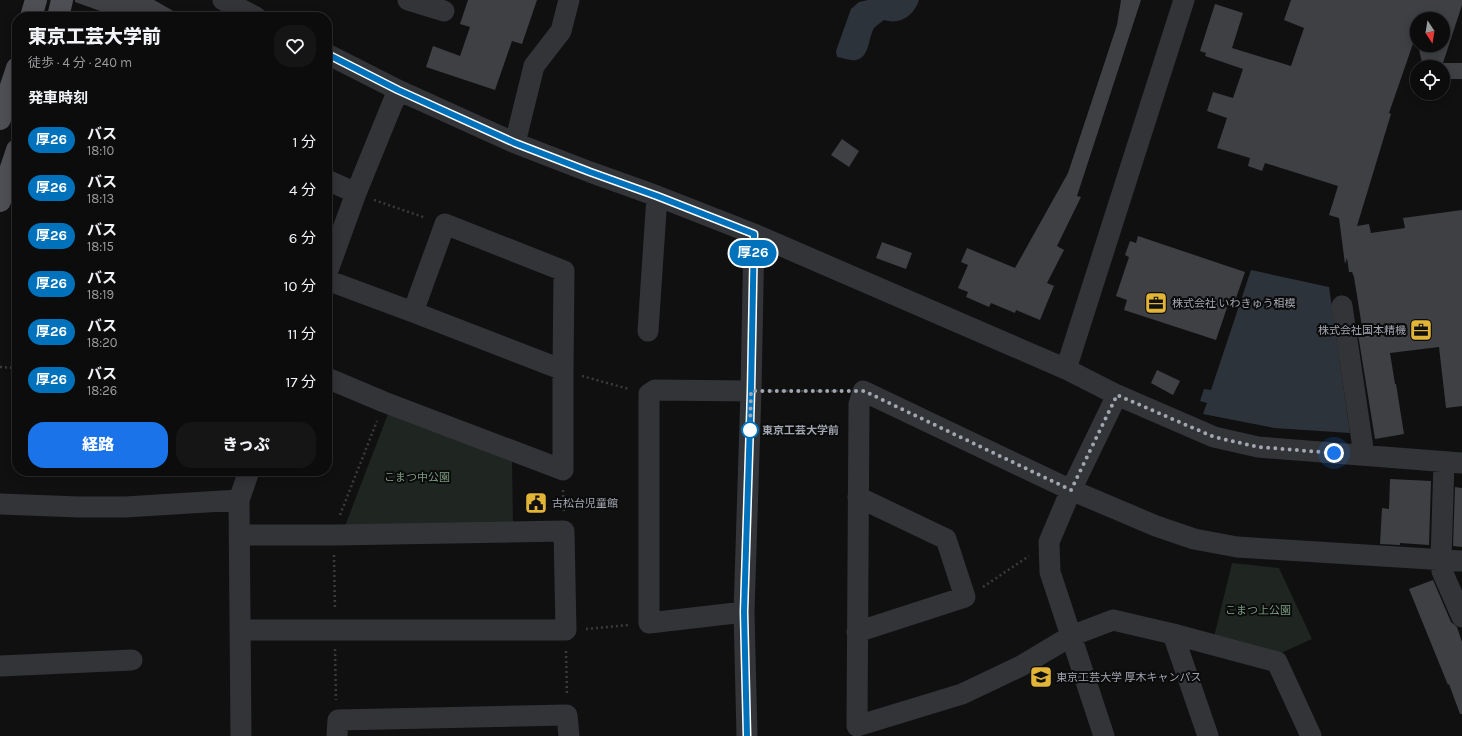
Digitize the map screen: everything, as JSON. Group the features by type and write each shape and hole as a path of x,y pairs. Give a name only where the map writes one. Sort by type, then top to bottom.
{"main road":[{"path":"32,12 36,0"},
{"path":"59,12 62,0"},
{"path":"0,119 12,83"},
{"path":"0,201 12,165"}],"street":[{"path":"222,0 246,12"},
{"path":"408,0 444,11"},
{"path":"515,143 534,66 561,31 569,0"},
{"path":"1066,369 1184,0"},
{"path":"332,57 398,90 515,143 754,234 1066,369 1117,395 1214,437 1258,447 1453,462 1441,560 1442,571 1462,618"},
{"path":"332,259 356,193 398,90"},
{"path":"332,182 356,193"},
{"path":"648,331 657,196"},
{"path":"332,380 384,402 563,470 564,271 445,224 413,312"},
{"path":"747,736 744,612 754,234"},
{"path":"332,282 563,370"},
{"path":"1348,314 1364,455"},
{"path":"744,612 649,623 649,394 655,390 751,391"},
{"path":"1312,736 1277,662 1173,634 1113,620 1071,636 1021,666 962,694 857,726 859,404 864,391 1071,490 1156,526 1194,538 1230,545 1414,559 1462,561"},
{"path":"1104,736 1050,572 1049,542 1071,490 1117,395"},
{"path":"241,736 239,500 248,476"},
{"path":"857,632 965,597 946,539 858,497"},
{"path":"0,504 125,507 239,500"},
{"path":"239,535 564,531 566,630 240,630"},
{"path":"1173,634 1208,736"},
{"path":"0,666 132,660"},
{"path":"338,728 567,715 569,736"}],"path":[{"path":"356,193 445,224"},
{"path":"0,367 12,368"},
{"path":"563,370 649,394"},
{"path":"751,391 864,391"},
{"path":"338,728 336,716 335,527 384,402"},
{"path":"563,470 564,531"},
{"path":"965,597 989,584 1049,542"},
{"path":"567,715 566,630 649,623"}],"green space":[{"name":"こまつ中公園","path":"388,414 512,461 513,524 345,526"},
{"name":"こまつ上公園","path":"1232,563 1279,568 1312,639 1281,653 1214,637"}],"shaded area":[{"path":"868,0 919,0 914,11 906,18 896,21 884,20 874,28 868,47 861,58 852,60 837,57 836,51 851,9 859,2"},
{"path":"1251,270 1329,287 1350,433 1274,428 1203,414 1207,403 1200,401 1204,389 1211,390"}],"building":[{"path":"75,0 154,0 175,12 103,12 75,2"},
{"path":"468,0 537,0 522,44 512,41 495,90 426,67 433,46 460,56 470,27 460,24"},
{"path":"1121,0 1141,0 1077,196 1081,197 1057,246 1064,250 1047,283 1054,286 1040,320 1016,310 1015,313 991,303 989,307 966,297 968,292 958,288 968,265 961,262 967,248 1015,268 1068,173 1117,25"},
{"path":"1291,0 1462,0 1462,5 1450,42 1450,12 1410,12 1410,52 1389,113 1391,114 1357,226 1369,224 1371,233 1405,228 1403,218 1462,210 1462,406 1446,408 1439,347 1390,353 1404,434 1375,439 1358,334 1363,333 1354,277 1352,272 1349,272 1347,258 1345,264 1339,218 1329,215 1338,186 1265,163 1262,171 1248,166 1250,158 1217,148 1227,118 1207,111 1213,92 1233,98 1243,69 1205,56 1206,53 1200,51 1215,4 1243,13 1232,48 1291,66 1304,28 1284,20"},
{"path":"1420,52 1447,52 1444,60 1421,60"},
{"path":"1450,63 1462,63 1462,79 1450,79"},
{"path":"842,139 859,151 849,167 831,155"},
{"path":"1138,236 1245,272 1235,301 1230,299 1216,340 1124,310 1127,300 1116,296 1129,257 1125,255 1130,241 1136,243"},
{"path":"882,242 912,253 906,269 876,258"},
{"path":"1157,370 1180,381 1173,395 1151,383"},
{"path":"1390,479 1431,481 1429,545 1400,543 1400,545 1380,544 1382,508 1389,509"},
{"path":"1455,487 1462,488 1462,547 1453,546"},
{"path":"1433,580 1451,622 1457,627 1462,642 1462,714 1460,714 1409,589"}],"bus line":[{"name":"厚26","path":"332,57 398,90 515,143 754,234 744,612 747,736"}],"place":[{"name":"株式会社 いわきゅう相模","path":"1156,303"},
{"name":"株式会社国本精機","path":"1421,330"},
{"name":"東京工芸大学前","path":"750,430"},
{"name":"古松台児童館","path":"536,503"},
{"name":"東京工芸大学 厚木キャンパス","path":"1041,677"}],"route":[{"path":"750,430 751,391 864,391 1071,490 1117,395 1214,437 1258,447 1334,453"}]}
